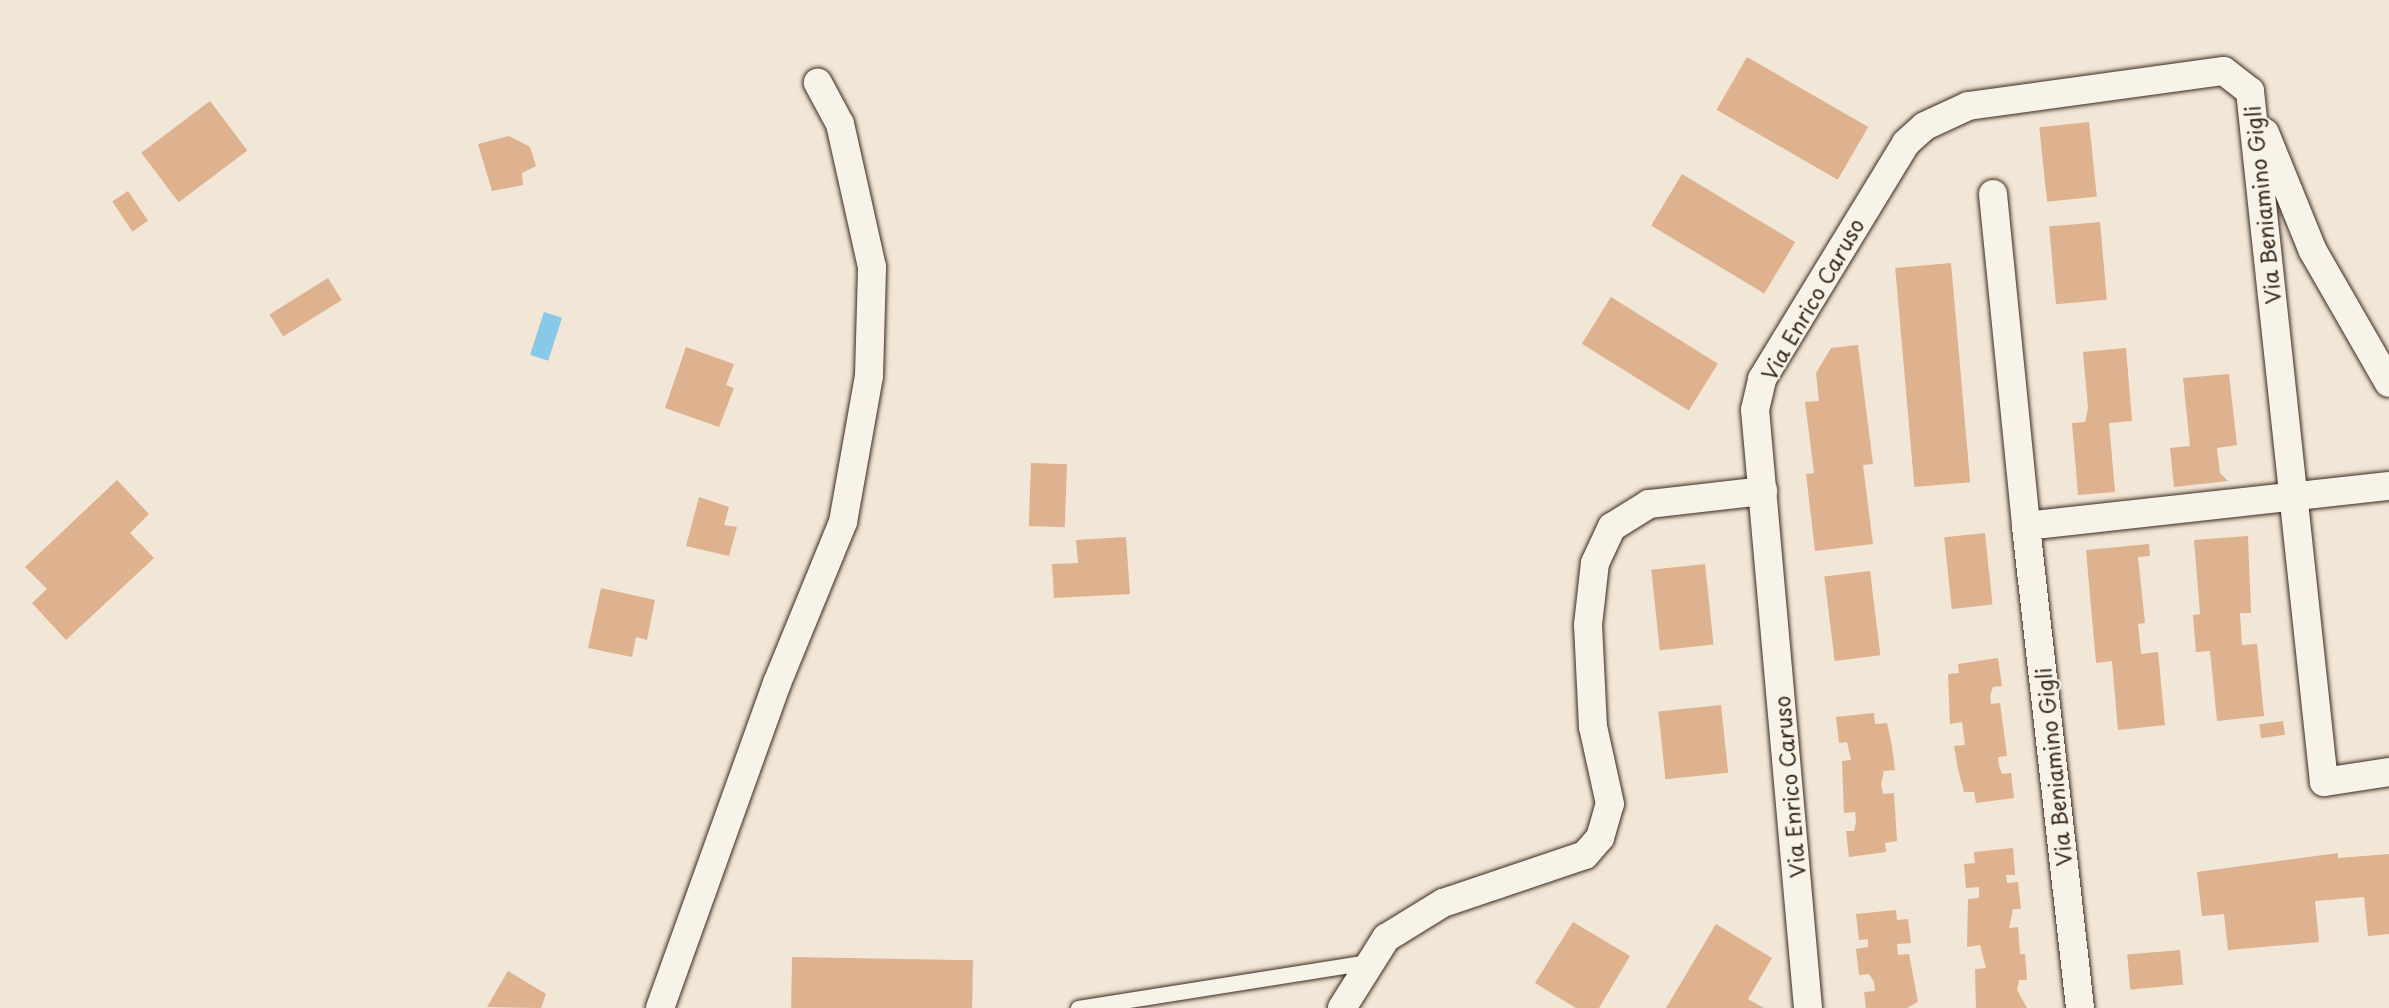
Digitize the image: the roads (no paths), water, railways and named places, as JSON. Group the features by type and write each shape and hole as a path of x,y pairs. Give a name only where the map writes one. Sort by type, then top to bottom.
{"street":[{"name":"Via Enrico Caruso","path":"1808,1008 1755,410 1762,379 1905,143 1925,126 1968,106 2224,71 2250,91"},
{"path":"660,1008 777,683 843,522 869,376 872,267 840,124 818,83"},
{"name":"Via Beniamino Gigli","path":"2250,91 2293,211 2389,383"},
{"name":"Via Beniamino Gigli","path":"2250,91 2324,782 2389,772"},
{"name":"Via Beniamino Gigli","path":"1993,194 2026,526 2080,1008"},
{"path":"2026,526 2389,486"},
{"path":"1342,1008 1368,962 1386,938 1443,903 1569,861 1600,838 1610,804 1593,727 1588,626 1595,563 1612,527 1649,504 1763,491"}],"lane":[{"path":"1078,1008 1368,962"}],"water":[{"path":"544,312 562,318 548,361 530,355"}]}
